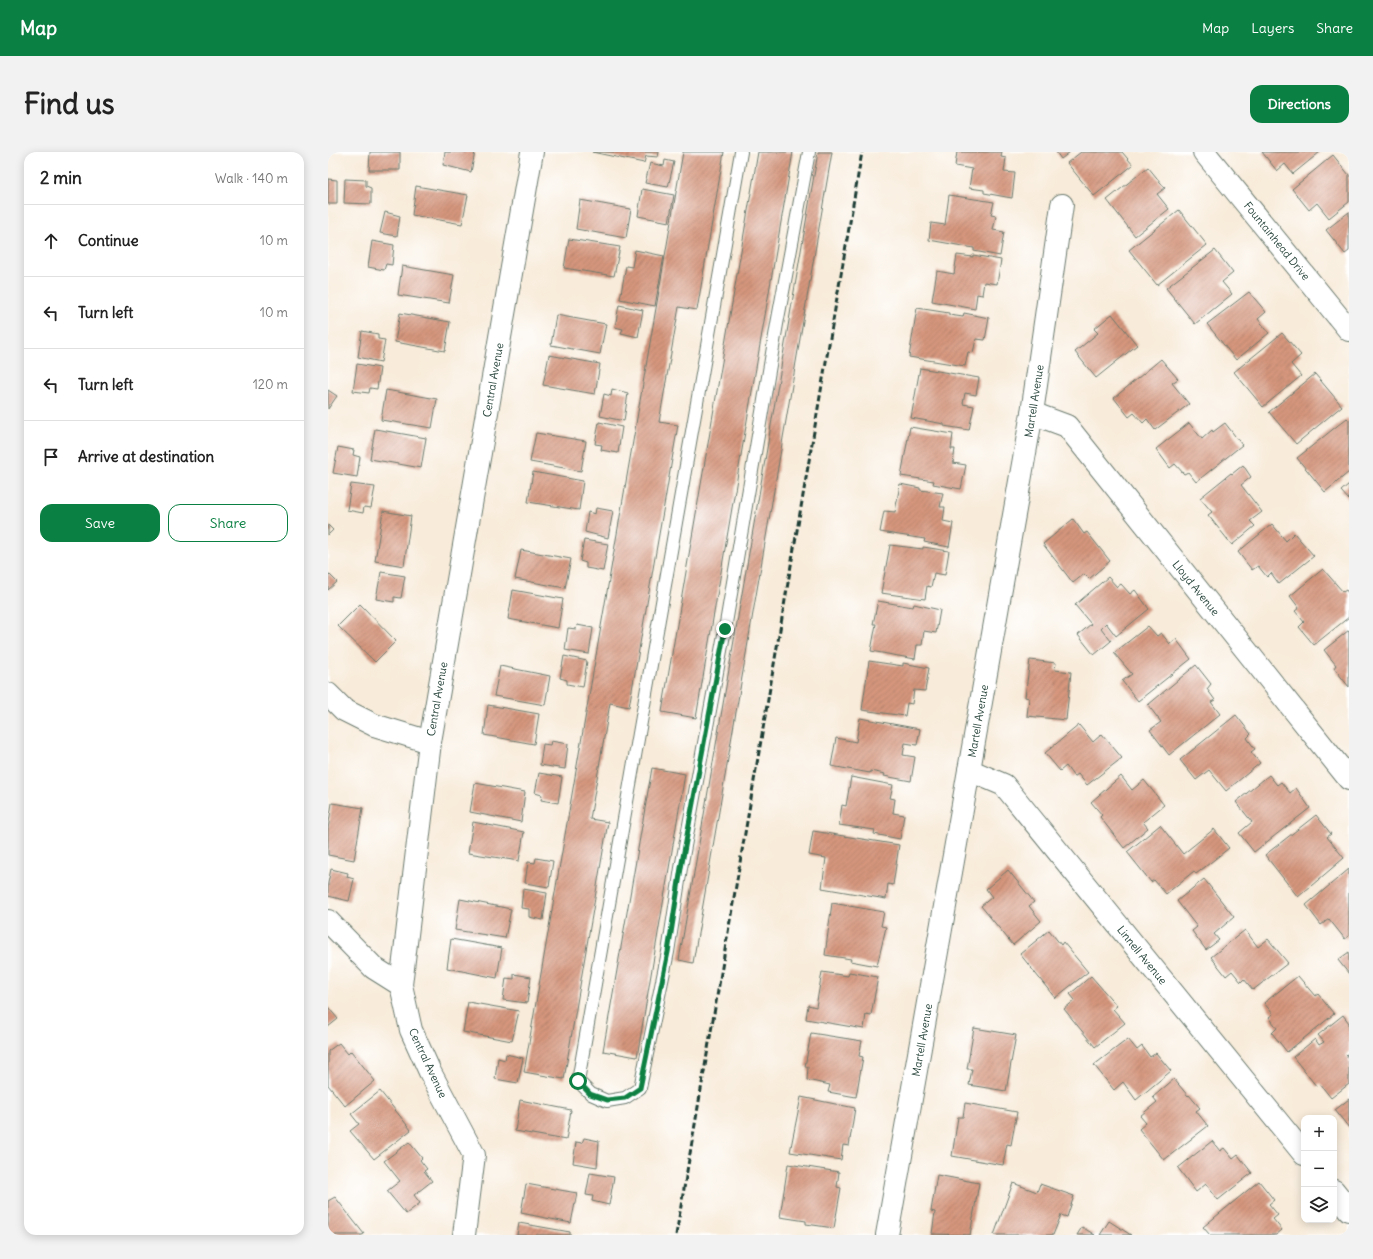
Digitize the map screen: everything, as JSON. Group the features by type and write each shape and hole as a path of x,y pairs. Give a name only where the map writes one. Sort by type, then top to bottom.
{"street":[{"name":"Central Avenue","path":"464,1235 474,1155 430,1072 411,1030 401,985 430,742 532,152"},
{"name":"Fountainhead Drive","path":"1204,152 1349,330"},
{"name":"Martell Avenue","path":"888,1235 1032,413 1062,205"},
{"name":"Lloyd Avenue","path":"1032,413 1067,426 1349,779"},
{"path":"328,694 344,710 374,725 430,742"},
{"name":"Linnell Avenue","path":"969,770 1004,785 1302,1151"},
{"path":"328,921 374,968 401,985"},
{"path":"1337,1195 1349,1210"}],"lane":[{"path":"741,152 578,1081 590,1094 607,1100 625,1098 640,1088 642,1080 668,952 681,868 725,629 777,324 809,152"}],"building":[{"path":"370,152 400,152 400,170 369,170"},
{"path":"445,152 475,152 471,172 443,165"},
{"path":"592,152 659,152 658,157 646,156 644,163"},
{"path":"683,152 724,152 697,310 679,307 659,422 678,425 629,707 610,703 590,819 608,822 564,1079 524,1072"},
{"path":"758,152 793,152 696,718 662,712"},
{"path":"818,152 832,152 693,963 679,960"},
{"path":"957,152 1002,152 1001,157 1006,158 1004,172 1015,173 1012,198 984,193 984,190 969,188 972,169 955,166"},
{"path":"1056,152 1070,152 1061,159"},
{"path":"1081,152 1122,152 1133,165 1094,196 1067,163"},
{"path":"1262,152 1320,152 1293,174 1285,164 1277,171"},
{"path":"1333,155 1349,175 1349,202 1329,218 1317,203 1309,210 1292,189"},
{"path":"665,160 674,162 668,187 645,183 650,163 664,166"},
{"path":"1148,167 1165,188 1157,194 1169,209 1135,236 1107,200"},
{"path":"328,179 337,180 337,204 328,204"},
{"path":"345,179 366,180 366,186 371,188 371,204 344,203"},
{"path":"416,186 468,195 462,224 412,215"},
{"path":"642,189 674,195 669,222 638,216"},
{"path":"949,195 994,202 991,215 996,216 993,230 1004,232 1000,256 974,251 974,248 929,240 931,223 945,225"},
{"path":"580,200 631,209 626,238 576,229"},
{"path":"1179,210 1207,245 1157,285 1129,250"},
{"path":"385,212 400,216 397,236 380,233"},
{"path":"1349,212 1349,251 1345,254 1326,230"},
{"path":"569,239 620,247 614,276 564,268"},
{"path":"372,241 394,245 392,265 386,264 384,270 368,267"},
{"path":"635,250 664,256 655,306 620,299 626,266 632,267"},
{"path":"1215,250 1233,273 1222,282 1232,294 1195,324 1166,288"},
{"path":"957,255 973,257 973,255 1001,260 997,284 984,282 982,295 977,294 975,309 932,301 937,271 954,274"},
{"path":"402,266 454,275 449,303 398,295"},
{"path":"1249,292 1266,312 1258,319 1269,333 1236,360 1207,324"},
{"path":"619,305 643,310 638,337 621,333 623,329 615,327"},
{"path":"917,308 949,313 949,315 963,317 964,313 989,318 985,340 976,339 973,353 968,352 965,366 909,357"},
{"path":"400,313 450,322 445,351 395,342"},
{"path":"1112,314 1137,345 1096,378 1075,352 1098,333 1094,329"},
{"path":"556,315 606,324 600,354 551,345"},
{"path":"362,331 378,334 378,339 385,340 381,362 358,357"},
{"path":"1282,333 1301,355 1291,364 1301,376 1263,407 1234,372"},
{"path":"549,355 600,364 595,394 543,385"},
{"path":"1161,359 1178,379 1172,383 1189,404 1155,430 1147,419 1143,423 1134,413 1129,417 1114,398"},
{"path":"357,364 380,368 377,389 370,388 369,393 353,391"},
{"path":"920,368 979,378 976,395 965,393 963,404 974,406 969,430 911,418"},
{"path":"1315,374 1342,406 1296,444 1269,412"},
{"path":"612,389 628,393 624,421 600,416 604,394 611,396"},
{"path":"328,390 337,396 328,409"},
{"path":"386,390 437,399 432,428 381,420"},
{"path":"1347,418 1349,420 1349,472 1325,492 1297,458"},
{"path":"599,422 622,427 618,453 601,450 602,445 595,444"},
{"path":"1189,423 1202,439 1212,430 1213,432 1225,423 1242,445 1196,482 1188,472 1184,474 1175,464 1170,468 1156,449"},
{"path":"910,427 953,434 951,449 955,449 953,463 966,465 961,489 933,484 934,481 901,476"},
{"path":"375,429 426,438 421,468 370,459"},
{"path":"536,433 586,441 581,471 530,462"},
{"path":"338,447 354,450 353,455 360,457 357,477 333,473"},
{"path":"1243,465 1251,477 1241,485 1262,512 1250,521 1255,526 1232,545 1208,515 1212,512 1200,498"},
{"path":"533,472 583,481 579,510 528,502"},
{"path":"351,484 375,487 371,508 364,507 363,513 347,510"},
{"path":"900,484 920,488 920,490 943,493 940,507 945,507 943,521 953,523 949,547 924,542 925,539 880,532 884,511 895,512"},
{"path":"1349,484 1349,500 1341,491"},
{"path":"596,508 613,511 608,538 585,532 588,512 595,514"},
{"path":"383,511 411,516 404,566 375,561"},
{"path":"1073,519 1084,534 1087,532 1110,561 1089,579 1084,574 1073,583 1043,544"},
{"path":"1272,524 1286,541 1294,533 1314,556 1279,584 1271,573 1267,577 1258,566 1252,570 1238,552"},
{"path":"328,525 333,530 328,535"},
{"path":"584,540 608,544 603,571 586,568 586,563 580,561"},
{"path":"890,545 923,549 923,547 949,551 945,575 934,573 931,587 927,586 925,599 881,593"},
{"path":"521,550 571,559 565,588 515,579"},
{"path":"1323,569 1343,592 1346,590 1349,594 1349,617 1314,645 1299,627 1304,622 1295,611 1299,608 1290,596"},
{"path":"381,572 405,576 401,598 394,597 394,602 376,599"},
{"path":"328,573 337,582 328,590"},
{"path":"1108,577 1117,587 1121,584 1130,594 1135,590 1149,609 1116,636 1106,623 1101,628 1111,641 1094,655 1078,635 1091,624 1075,605"},
{"path":"513,590 563,599 558,628 508,619"},
{"path":"878,601 913,607 914,604 940,610 936,633 924,631 922,645 917,645 915,659 871,651 876,624 873,624"},
{"path":"360,604 396,641 375,662 338,626"},
{"path":"577,625 593,628 589,654 565,650 568,628 576,629"},
{"path":"1148,626 1157,636 1161,633 1170,644 1176,639 1191,659 1138,701 1122,681 1132,674 1114,653"},
{"path":"1349,630 1349,687 1334,668 1336,665 1324,650"},
{"path":"564,656 587,661 583,687 567,684 567,680 560,678"},
{"path":"1030,660 1056,663 1055,670 1071,672 1066,720 1027,716 1029,698 1025,697"},
{"path":"869,661 903,666 903,663 929,668 925,691 914,690 912,704 907,703 905,716 862,710"},
{"path":"1196,665 1211,684 1207,689 1215,700 1211,702 1220,714 1169,755 1150,730 1161,722 1148,705"},
{"path":"500,666 550,676 545,705 494,696"},
{"path":"488,705 539,714 534,744 484,735"},
{"path":"1236,715 1251,734 1247,738 1255,749 1251,752 1260,763 1226,791 1209,770 1196,780 1180,760"},
{"path":"860,718 920,729 917,745 905,743 903,755 915,757 911,781 884,776 885,774 870,771 870,773 831,766 836,738 856,742"},
{"path":"1079,725 1093,742 1102,734 1122,758 1087,785 1078,774 1074,777 1066,766 1060,771 1045,753"},
{"path":"551,741 568,744 565,769 540,765 543,744 550,745"},
{"path":"652,768 685,774 637,1057 603,1051"},
{"path":"539,773 562,777 558,803 541,800 542,795 535,793"},
{"path":"1269,775 1277,785 1281,782 1290,793 1296,788 1310,808 1254,852 1239,833 1252,822 1236,802"},
{"path":"1121,776 1132,790 1144,780 1164,805 1143,822 1148,828 1124,848 1100,817 1102,815 1091,802"},
{"path":"851,777 893,785 890,798 895,799 893,813 904,815 900,839 874,834 875,830 839,825 842,805 846,806"},
{"path":"475,783 525,792 521,822 470,812"},
{"path":"332,803 363,808 354,860 328,855 328,829"},
{"path":"1316,815 1331,834 1327,837 1344,858 1298,897 1265,855"},
{"path":"473,822 524,832 519,861 468,853"},
{"path":"1160,825 1183,854 1214,829 1229,848 1196,874 1194,871 1166,894 1154,880 1151,882 1127,852"},
{"path":"813,831 899,845 893,885 888,884 886,899 822,888 826,858 809,855"},
{"path":"536,858 553,861 549,887 525,883 528,862 535,863"},
{"path":"331,869 348,873 347,877 354,879 349,901 328,896 328,883"},
{"path":"1349,869 1349,936 1345,939 1329,919 1321,925 1306,905"},
{"path":"1008,870 1034,902 1029,906 1041,921 1013,945 981,906 992,897 986,889"},
{"path":"1204,879 1234,917 1214,934 1219,940 1206,950 1192,931 1197,927 1177,901"},
{"path":"523,889 547,893 543,920 529,917 529,909 521,908"},
{"path":"460,899 511,909 505,938 455,930"},
{"path":"832,903 884,912 881,926 886,927 877,966 850,961 851,959 825,955"},
{"path":"1049,930 1061,945 1063,942 1088,972 1055,998 1020,954"},
{"path":"1245,930 1258,947 1268,939 1288,963 1253,990 1244,979 1241,982 1232,971 1226,976 1211,957"},
{"path":"451,939 502,948 497,978 447,968"},
{"path":"1349,952 1349,974 1338,960"},
{"path":"822,972 848,976 849,972 878,977 871,1015 866,1014 864,1029 806,1019 808,1005 816,1007"},
{"path":"514,974 531,977 527,1003 503,1000 506,978 514,979"},
{"path":"1091,976 1117,1006 1113,1009 1125,1023 1095,1047 1064,1009 1075,1000 1070,994"},
{"path":"1298,976 1315,996 1318,994 1334,1014 1287,1052 1272,1033 1277,1028 1269,1017 1273,1014 1264,1003"},
{"path":"468,1002 519,1011 512,1041 463,1032"},
{"path":"328,1007 338,1019 328,1027"},
{"path":"1343,1015 1349,1023 1349,1052 1346,1055 1349,1059 1349,1084 1331,1098 1320,1084 1317,1087 1293,1057 1315,1039 1319,1045 1324,1042 1318,1035"},
{"path":"974,1028 1016,1035 1006,1091 969,1085 972,1069 967,1069"},
{"path":"811,1033 862,1041 859,1056 863,1057 856,1097 828,1092 830,1085 807,1080 808,1067 805,1067"},
{"path":"1128,1039 1137,1050 1142,1046 1150,1057 1156,1053 1171,1071 1136,1100 1123,1082 1114,1090 1094,1065"},
{"path":"339,1043 348,1054 351,1051 375,1081 345,1106 328,1085 328,1051"},
{"path":"506,1054 523,1058 518,1083 495,1079 498,1058 505,1060"},
{"path":"1174,1079 1200,1108 1196,1111 1208,1126 1164,1160 1139,1129 1146,1123 1140,1116 1157,1102 1153,1097"},
{"path":"380,1091 411,1130 374,1159 350,1131 359,1124 351,1114"},
{"path":"801,1097 855,1108 849,1146 843,1145 841,1160 790,1152"},
{"path":"1349,1099 1349,1128 1335,1110"},
{"path":"520,1100 571,1110 566,1140 515,1131"},
{"path":"965,1103 1017,1112 1011,1145 1007,1144 1003,1165 952,1156 958,1117 963,1117"},
{"path":"584,1138 599,1141 597,1167 573,1163 576,1142 582,1143"},
{"path":"1212,1141 1220,1151 1224,1148 1233,1159 1238,1155 1252,1173 1218,1200 1206,1184 1196,1192 1178,1168"},
{"path":"409,1142 422,1158 420,1160 427,1169 424,1171 432,1181 414,1195 420,1203 406,1214 387,1191 400,1181 384,1161"},
{"path":"788,1164 839,1172 837,1187 841,1188 834,1228 806,1224 806,1221 780,1217"},
{"path":"590,1173 614,1177 609,1205 592,1201 593,1196 586,1195"},
{"path":"937,1175 979,1183 970,1235 932,1234 935,1212 931,1211"},
{"path":"1259,1181 1274,1200 1269,1204 1278,1215 1273,1219 1282,1230 1276,1235 1210,1235 1203,1227"},
{"path":"1013,1183 1037,1192 1040,1184 1074,1196 1067,1217 1061,1215 1053,1235 994,1235"},
{"path":"526,1184 577,1193 571,1223 521,1213"},
{"path":"335,1197 364,1234 328,1235 328,1201"},
{"path":"1109,1221 1131,1235 1100,1235"},
{"path":"519,1223 570,1232 570,1235 517,1235"},
{"path":"1082,1227 1095,1235 1077,1235"}],"railway":[{"path":"676,1235 862,152"}],"route":[{"path":"578,1081 590,1094 607,1100 625,1098 640,1088 668,952 681,868 725,629"}]}
